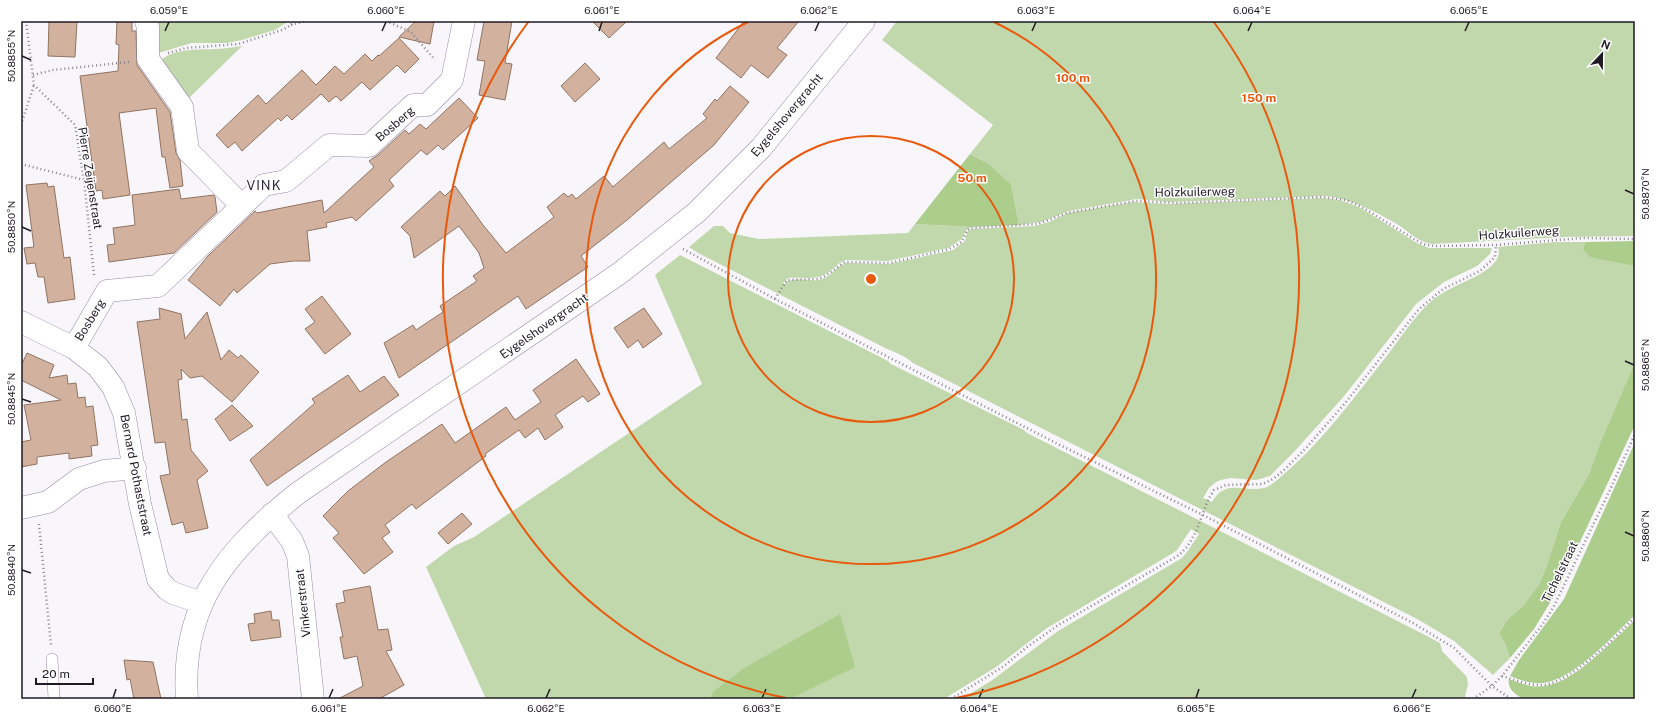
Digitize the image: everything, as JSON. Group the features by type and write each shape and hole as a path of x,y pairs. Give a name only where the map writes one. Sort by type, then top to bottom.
{"street":[{"path":"146,21 148,27 148,59 182,107 188,151 242,206"},
{"path":"452,80 464,21"},
{"name":"Eygelshovergracht","path":"187,699 188,656 195,625 202,604 212,583 223,566 246,538 298,493 620,273 697,212 760,148 864,21"},
{"name":"Bosberg","path":"74,348 107,291 158,286 264,186 286,181 329,145 369,146 413,105 427,105 452,80"},
{"name":"Bernard Pothaststraat","path":"21,322 74,348 98,367 113,387 124,413 135,468 140,504 158,579 167,589 174,593 202,604"},
{"path":"29,507 48,502 79,479 104,471 135,468"},
{"name":"Vinkerstraat","path":"272,514 292,540 298,556 313,699"}],"lane":[{"path":"52,659 54,699"}],"path":[{"path":"21,125 34,85 26,21"},
{"path":"291,25 305,21"},
{"path":"386,21 411,32 452,80"},
{"name":"Pierre Zeijenstraat","path":"34,85 75,125 84,180 95,284 99,305"},
{"path":"21,164 84,180"},
{"name":"Holzkuilerweg","path":"775,299 784,284 789,279 818,279 845,262 890,263 949,249 962,242 967,230 971,228 1038,224 1067,212 1135,201 1174,203 1329,197 1346,200 1360,206 1423,244 1434,246 1496,245 1583,238 1635,239"},
{"path":"668,235 684,251 775,299 1058,444 1203,515 1437,636 1468,660 1492,686 1511,699"},
{"path":"951,699 1004,666 1027,646 1057,626 1179,555 1187,547 1211,495 1219,487 1226,485 1263,484 1273,479 1307,447 1346,402 1419,308 1443,289 1480,271 1495,257 1496,245"},
{"name":"Tichelstraat","path":"1473,699 1492,686 1502,676 1542,625 1553,608 1606,500 1635,434"},
{"path":"29,507 52,659"},
{"path":"1502,676 1535,685 1544,685 1558,681 1594,656 1635,617"}],"green space":[{"path":"156,21 289,21 275,30 242,40 227,43 192,43 155,54"},
{"path":"897,21 1635,21 1635,236 1565,237 1432,244 1418,239 1397,224 1363,206 1326,196 1171,202 1137,199 1069,211 1041,222 1019,225 1011,184 989,164 970,154 993,125 882,40"},
{"path":"242,46 188,99 159,62 164,57 177,52"},
{"path":"970,154 989,164 1011,184 1019,225 971,227 915,224"},
{"path":"1323,198 1340,200 1359,207 1417,243 1429,248 1492,248 1490,254 1477,266 1444,282 1416,304 1345,395 1294,452 1270,476 1256,480 1230,478 1216,482 1209,488 1203,498 1212,502 1223,490 1229,488 1264,488 1272,484 1284,474 1326,432 1352,401 1422,310 1440,295 1491,267 1499,254 1498,247 1556,242 1585,242 1583,249 1635,266 1635,362 1600,443 1589,474 1561,522 1546,568 1539,584 1523,606 1508,619 1499,633 1505,643 1510,658 1493,675 1454,641 1419,620 913,363 903,356 698,253 689,247 714,226 723,226 730,233 759,239 908,233 915,224 971,227 966,230 962,239 948,248 888,261 846,260 820,277 788,278 783,283 785,284 792,280 822,279 846,263 890,264 953,250 965,241 967,232 971,229 1035,226 1049,222 1068,213 1133,202 1169,204"},
{"path":"1635,241 1635,266 1590,257 1583,249 1585,242"},
{"path":"680,255 1440,643 1442,651 1467,677 1468,684 1465,697 1459,699 961,699 991,681 1058,631 1182,558 1199,534 1191,529 1177,550 1173,553 1047,628 996,667 944,699 486,699 426,567 454,546 474,537 702,384 655,275"},
{"path":"1635,362 1635,425 1556,593 1534,629 1510,658 1505,643 1499,633 1508,619 1523,606 1539,584 1546,568 1561,522 1589,474 1600,443"},
{"path":"1635,442 1635,615 1592,656 1567,674 1555,680 1543,683 1534,683 1510,676 1519,660 1564,599"},
{"path":"840,614 855,667 790,699 710,699 714,691 744,668"},
{"path":"1635,620 1635,699 1523,699 1510,688 1509,679 1526,685 1545,686 1557,683 1569,677 1605,649"}],"building":[{"path":"49,21 77,21 75,57 48,56"},
{"path":"117,21 132,21 132,31 136,31 137,65 170,112 176,153 180,160 183,186 170,188 165,157 162,157 156,108 119,113 130,195 103,199 102,190 96,191 80,76 118,71 119,45 116,44"},
{"path":"416,21 434,21 430,44 399,37"},
{"path":"484,21 512,21 505,63 512,64 505,100 479,95 485,61 477,60"},
{"path":"592,21 627,21 609,38"},
{"path":"744,21 799,21 777,48 787,55 768,78 751,65 741,78 716,58"},
{"path":"399,38 419,59 405,73 397,65 370,90 362,82 341,101 336,96 329,102 321,94 292,120 287,115 281,121 278,118 242,151 235,142 228,148 216,135 258,95 266,104 302,70 316,85 335,66 344,74 365,54 372,61"},
{"path":"585,63 600,79 575,102 561,86"},
{"path":"730,86 749,102 714,145 627,220 581,256 588,267 526,309 518,296 399,378 384,343 413,325 416,330 443,312 440,306 477,281 473,276 484,268 479,253 459,226 414,258 410,236 401,227 440,191 445,196 455,186 483,225 506,253 554,217 547,207 564,193 568,197 572,194 576,199 604,176 613,187 664,142 669,149 707,118 703,114 715,99 717,101"},
{"path":"459,98 478,118 443,150 438,145 427,155 421,150 389,180 394,186 356,221 352,217 326,223 327,227 307,231 310,261 293,261 270,264 237,293 234,289 220,306 188,280 208,256 255,211 257,213 322,200 324,213 374,167 369,161 378,155 405,130 409,134 420,124 426,129"},
{"path":"47,183 48,187 54,186 64,258 70,257 75,299 48,303 44,277 38,277 35,263 27,264 24,248 34,247 26,185"},
{"path":"179,189 181,199 214,195 217,212 174,253 109,262 107,245 115,244 113,228 135,225 132,195"},
{"path":"322,296 351,334 325,354 305,329 315,322 305,309"},
{"path":"159,308 181,314 185,339 207,312 221,360 229,350 238,358 241,355 259,372 232,402 202,376 190,378 181,369 182,379 178,380 182,420 187,419 191,450 208,471 197,480 208,528 186,533 183,522 172,525 160,476 170,474 165,442 155,443 137,322 160,319"},
{"path":"644,308 662,334 643,348 638,340 628,348 614,328"},
{"path":"27,353 54,365 49,378 67,375 68,384 76,383 78,398 85,397 86,407 93,406 98,445 91,446 92,456 69,459 69,453 37,457 37,464 21,467 21,442 31,440 24,405 61,400 21,380 21,366"},
{"path":"576,359 600,394 588,402 583,396 555,415 563,427 545,440 538,428 525,438 519,430 485,454 486,456 416,509 412,504 385,525 390,532 382,538 393,552 364,574 333,538 339,533 323,516 348,491 386,462 442,424 455,443 506,407 515,420 541,402 533,390"},
{"path":"348,375 360,392 384,376 399,395 267,486 250,460 315,403 312,399"},
{"path":"232,405 253,426 230,441 215,419"},
{"path":"462,513 472,524 448,544 438,533"},
{"path":"370,586 378,630 388,629 392,650 386,651 404,685 379,699 338,699 363,686 357,656 344,659 340,637 343,637 336,604 345,602 343,591"},
{"path":"271,611 272,620 279,620 281,637 251,641 248,624 255,623 254,614"},
{"path":"124,660 153,662 161,699 134,699 130,679 127,680"}],"district":[{"name":"VINK","path":"264,185"}]}
